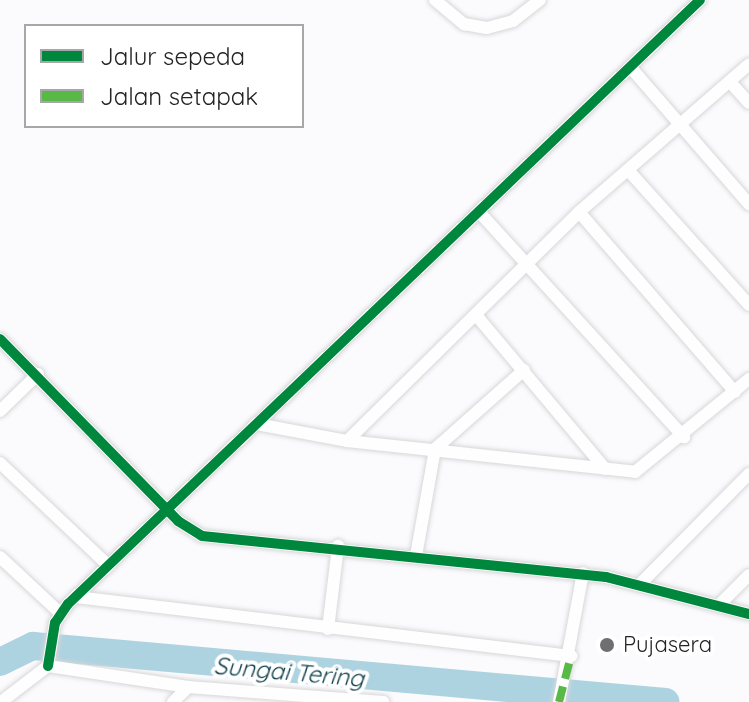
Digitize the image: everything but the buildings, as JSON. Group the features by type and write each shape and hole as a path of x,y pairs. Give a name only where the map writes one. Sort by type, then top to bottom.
{"street":[{"path":"435,0 464,24 487,28 513,21 540,0"},
{"path":"1,702 49,665 57,618 76,597 262,425 700,0"},
{"path":"347,441 531,263 579,212 749,64"},
{"path":"632,69 749,204"},
{"path":"730,82 749,103"},
{"path":"628,170 749,305"},
{"path":"579,212 735,392"},
{"path":"481,214 531,263 684,437"},
{"path":"476,315 605,469"},
{"path":"0,339 38,374 169,511 202,536 338,546 583,573 642,582 749,614"},
{"path":"416,556 435,449 524,370"},
{"path":"0,411 38,374"},
{"path":"262,425 347,441 605,469 643,470 749,379"},
{"path":"0,463 108,565"},
{"path":"642,582 749,474"},
{"path":"328,629 338,546"},
{"path":"0,557 57,618"},
{"path":"559,702 571,656 583,573"},
{"path":"719,605 749,575"},
{"path":"76,597 571,656"},
{"path":"49,665 274,698 383,702"},
{"path":"173,702 188,687"}],"waterway":[{"name":"Sungai Tering","path":"0,662 33,646 666,702"},
{"name":"Sungai Tering","path":"586,702 597,692"}],"marked path":[{"path":"559,702 571,656"}],"cycle path":[{"path":"48,666 55,623 68,604 700,0"},
{"path":"0,339 178,521 202,536 606,577 749,614"}],"place":[{"name":"Pujasera","path":"607,645"}]}
